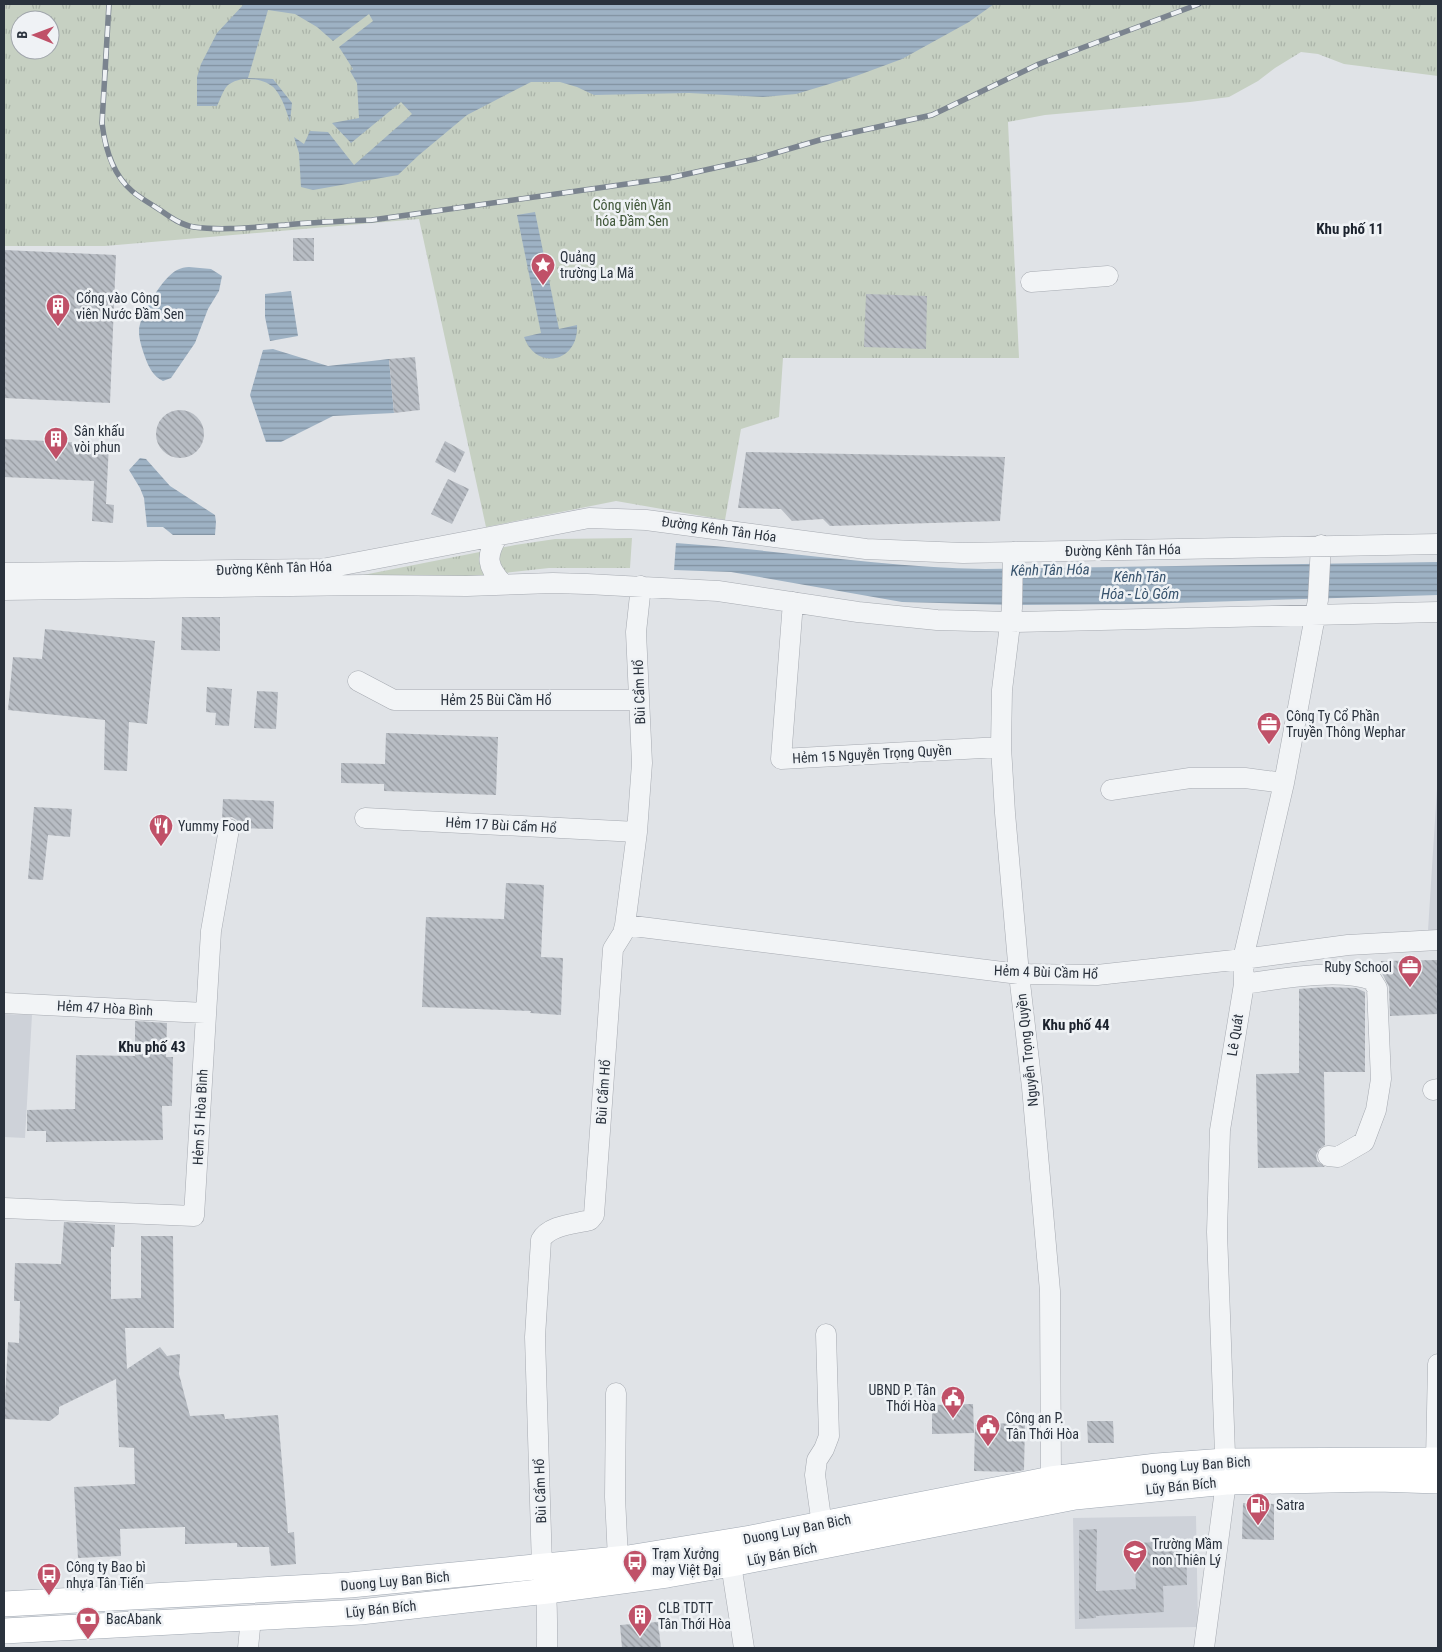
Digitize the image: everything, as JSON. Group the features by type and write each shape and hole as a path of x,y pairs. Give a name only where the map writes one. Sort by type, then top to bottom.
{"main road":[{"name":"Duong Luy Ban Bich","path":"4,1604 350,1586 618,1559 822,1525 1051,1479 1157,1466 1225,1471"},
{"name":"Lũy Bán Bích","path":"4,1631 360,1612 547,1591 731,1564 1075,1497 1225,1471 1378,1479 1437,1467"}],"street":[{"path":"1032,282 1108,276"},
{"name":"Đường Kênh Tân Hóa","path":"4,573 322,569 589,518 646,520 866,549 963,553 1013,559 1321,552 1438,544"},
{"path":"498,536 489,556 490,566 495,576 503,584"},
{"name":"Lê Quát","path":"1204,1648 1225,1471 1217,1232 1220,1130 1244,984 1243,959 1284,784 1316,608 1321,552"},
{"name":"Nguyễn Trọng Quyền","path":"1013,559 1012,615 1002,690 1001,747 1019,974 1032,1087 1050,1291 1051,1479"},
{"name":"Đường Kênh Tân Hóa","path":"4,590 365,584 467,586 553,583 718,591 858,612 937,620 1012,615 1316,608 1438,612"},
{"name":"Bùi Cẩm Hổ","path":"542,1567 535,1337 541,1240 544,1234 552,1229 590,1220 594,1215 613,949 623,933 625,925 642,763 636,632 640,586"},
{"name":"Hẻm 15 Nguyễn Trọng Quyền","path":"793,602 780,759 1001,747"},
{"name":"Hẻm 25 Bùi Cầm Hổ","path":"358,681 394,700 638,700"},
{"path":"1111,790 1190,778 1245,778 1284,784"},
{"name":"Hẻm 17 Bùi Cẩm Hổ","path":"365,818 636,832"},
{"name":"Hẻm 51 Hòa Bình","path":"4,1208 194,1216 211,931 229,829"},
{"name":"Hẻm 4 Bùi Cầm Hổ","path":"625,925 1019,974 1096,975 1243,959 1352,944 1438,940"},
{"path":"1244,984 1286,978 1345,974 1372,980 1377,988 1381,1079 1376,1110 1364,1142 1338,1157 1328,1156"},
{"name":"Hẻm 47 Hòa Bình","path":"4,1003 206,1013"},
{"path":"822,1525 815,1475 817,1460 824,1449 828,1436 826,1334"},
{"path":"1437,1467 1438,1364"},
{"path":"616,1392 615,1498 618,1559"},
{"path":"731,1564 744,1648"},
{"path":"542,1567 547,1591 547,1648"},
{"path":"248,1648 251,1618"}],"shaded area":[{"path":"1438,773 1438,946 1427,946"},
{"path":"4,1014 32,1015 25,1138 4,1137"},
{"name":"Trường Mầm non Thiên Lý","path":"1196,1516 1198,1627 1075,1629 1073,1518"}],"green space":[{"name":"Công viên Văn hóa Đầm Sen","path":"4,4 1438,4 1438,76 1344,64 1318,54 1301,52 1258,81 1229,97 1045,115 1008,122 1019,358 783,358 779,417 741,429 725,520 616,501 486,527 419,219 105,246 4,246"},
{"path":"632,538 630,568 549,568 398,585 353,577 555,539"}],"water":[{"path":"244,4 994,4 969,22 902,59 856,76 796,94 763,97 689,93 594,95 560,82 531,82 467,115 398,175 313,190 301,187 299,153 294,137 304,144 310,131 328,132 354,165 412,114 401,102 351,143 332,123 359,118 357,83 350,71 353,69 339,47 373,21 369,14 333,41 317,27 295,14 268,10 248,78 273,79 292,103 290,122 275,89 266,82 259,80 246,79 233,82 226,87 217,106 197,106 197,77 201,64 217,33"},
{"path":"535,212 559,329 577,325 576,338 571,347 565,354 556,358 538,355 530,348 524,337 541,333 517,215"},
{"path":"189,267 211,269 222,276 219,291 208,309 195,343 171,378 163,381 154,374 147,361 140,338 140,324 159,288 177,270"},
{"path":"291,291 298,336 270,341 265,317 265,294"},
{"path":"273,349 328,366 389,359 394,413 333,416 281,442 266,442 250,395 263,350"},
{"path":"140,458 146,459 170,486 215,515 215,535 173,535 163,527 147,527 144,498 129,470"},
{"name":"Kênh Tân Hóa - Lò Gốm","path":"676,543 869,562 985,569 1438,562 1438,595 1138,604 1013,605 902,602 731,572 674,570"}],"building":[{"path":"293,238 314,238 314,261 293,261"},
{"name":"Cổng vào Công viên Nước Đầm Sen","path":"4,250 116,255 110,403 4,398"},
{"path":"866,294 927,296 926,349 864,347"},
{"path":"415,357 420,410 394,413 389,359"},
{"path":"180,410 189,412 197,417 202,425 204,434 202,443 197,451 189,456 180,458 171,456 163,451 158,443 156,434 158,425 163,417 171,412"},
{"name":"Sân khấu vòi phun","path":"4,439 109,444 106,504 114,505 113,523 92,521 94,481 4,477"},
{"path":"445,441 465,452 455,473 435,462"},
{"path":"746,452 1005,457 1000,521 830,526 823,519 792,521 781,509 738,508"},
{"path":"448,479 469,489 452,524 431,514"},
{"path":"182,617 220,617 220,651 181,650"},
{"path":"45,629 155,641 147,724 129,722 127,771 104,770 105,720 8,710 13,657 42,659"},
{"path":"207,687 232,689 229,726 215,725 216,713 206,712"},
{"path":"257,691 278,692 276,729 254,728"},
{"path":"386,733 498,737 496,795 384,791 384,784 341,783 341,763 385,764"},
{"path":"223,799 274,801 273,829 240,828 237,820 232,817 222,820"},
{"path":"34,807 72,809 70,837 48,835 43,880 28,879"},
{"path":"506,883 544,885 541,957 563,958 561,1015 530,1013 531,1011 422,1007 426,917 504,919"},
{"name":"Ruby School","path":"1438,960 1438,1014 1390,1016 1389,987 1382,973 1381,961"},
{"path":"1326,987 1356,988 1365,992 1365,1072 1324,1072 1325,1145 1319,1149 1316,1155 1317,1161 1325,1167 1258,1168 1256,1074 1299,1073 1299,989"},
{"path":"135,1021 167,1023 166,1057 173,1057 172,1106 162,1106 163,1140 46,1142 46,1131 27,1131 27,1110 75,1109 76,1055 135,1056"},
{"path":"64,1222 115,1225 114,1247 111,1247 111,1299 141,1298 141,1236 173,1236 174,1328 125,1328 127,1369 160,1347 167,1356 180,1354 179,1374 190,1416 224,1414 225,1419 278,1415 288,1533 294,1532 296,1564 271,1566 269,1547 237,1547 237,1543 185,1544 185,1527 120,1529 121,1556 78,1558 74,1487 135,1484 134,1448 119,1447 116,1379 59,1407 59,1414 50,1421 4,1419 8,1342 19,1343 20,1301 14,1301 15,1263 61,1264"},
{"name":"UBND P. Tân Thới Hòa","path":"973,1404 974,1433 932,1434 932,1405"},
{"path":"1087,1421 1113,1421 1114,1443 1088,1443"},
{"path":"975,1423 1025,1424 1024,1470 1013,1472 974,1471"},
{"name":"Satra","path":"1243,1503 1274,1504 1274,1540 1242,1539"},
{"path":"1097,1529 1096,1591 1136,1589 1134,1543 1186,1541 1187,1585 1163,1586 1164,1612 1096,1616 1096,1618 1079,1619 1079,1530"},
{"name":"CLB TDTT Tân Thới Hòa","path":"658,1622 661,1648 622,1648 620,1625"}],"railway":[{"path":"109,4 102,123 105,142 115,169 119,177 132,191 180,223 216,229 372,220 669,178 755,159 823,139 932,115 1039,64 1199,4"}],"place":[{"name":"Quảng trường La Mã","path":"543,286"},
{"name":"Cổng vào Công viên Nước Đầm Sen","path":"58,327"},
{"name":"Sân khấu vòi phun","path":"56,460"},
{"name":"Công Ty Cổ Phần Truyền Thông Wephar","path":"1269,745"},
{"name":"Yummy Food","path":"161,847"},
{"name":"Ruby School","path":"1410,988"},
{"name":"UBND P. Tân Thới Hòa","path":"953,1419"},
{"name":"Công an P. Tân Thới Hòa","path":"988,1447"},
{"name":"Satra","path":"1258,1526"},
{"name":"Trường Mầm non Thiên Lý","path":"1135,1573"},
{"name":"Trạm Xưởng may Việt Đại","path":"635,1583"},
{"name":"Công ty Bao bì nhựa Tân Tiến","path":"49,1596"},
{"name":"CLB TDTT Tân Thới Hòa","path":"640,1637"},
{"name":"BacAbank","path":"88,1640"}],"district":[{"name":"Khu phố 11","path":"1350,229"},
{"name":"Khu phố 44","path":"1076,1025"},
{"name":"Khu phố 43","path":"152,1047"}],"water label":[{"name":"Kênh Tân Hóa","path":"1050,570"}]}
